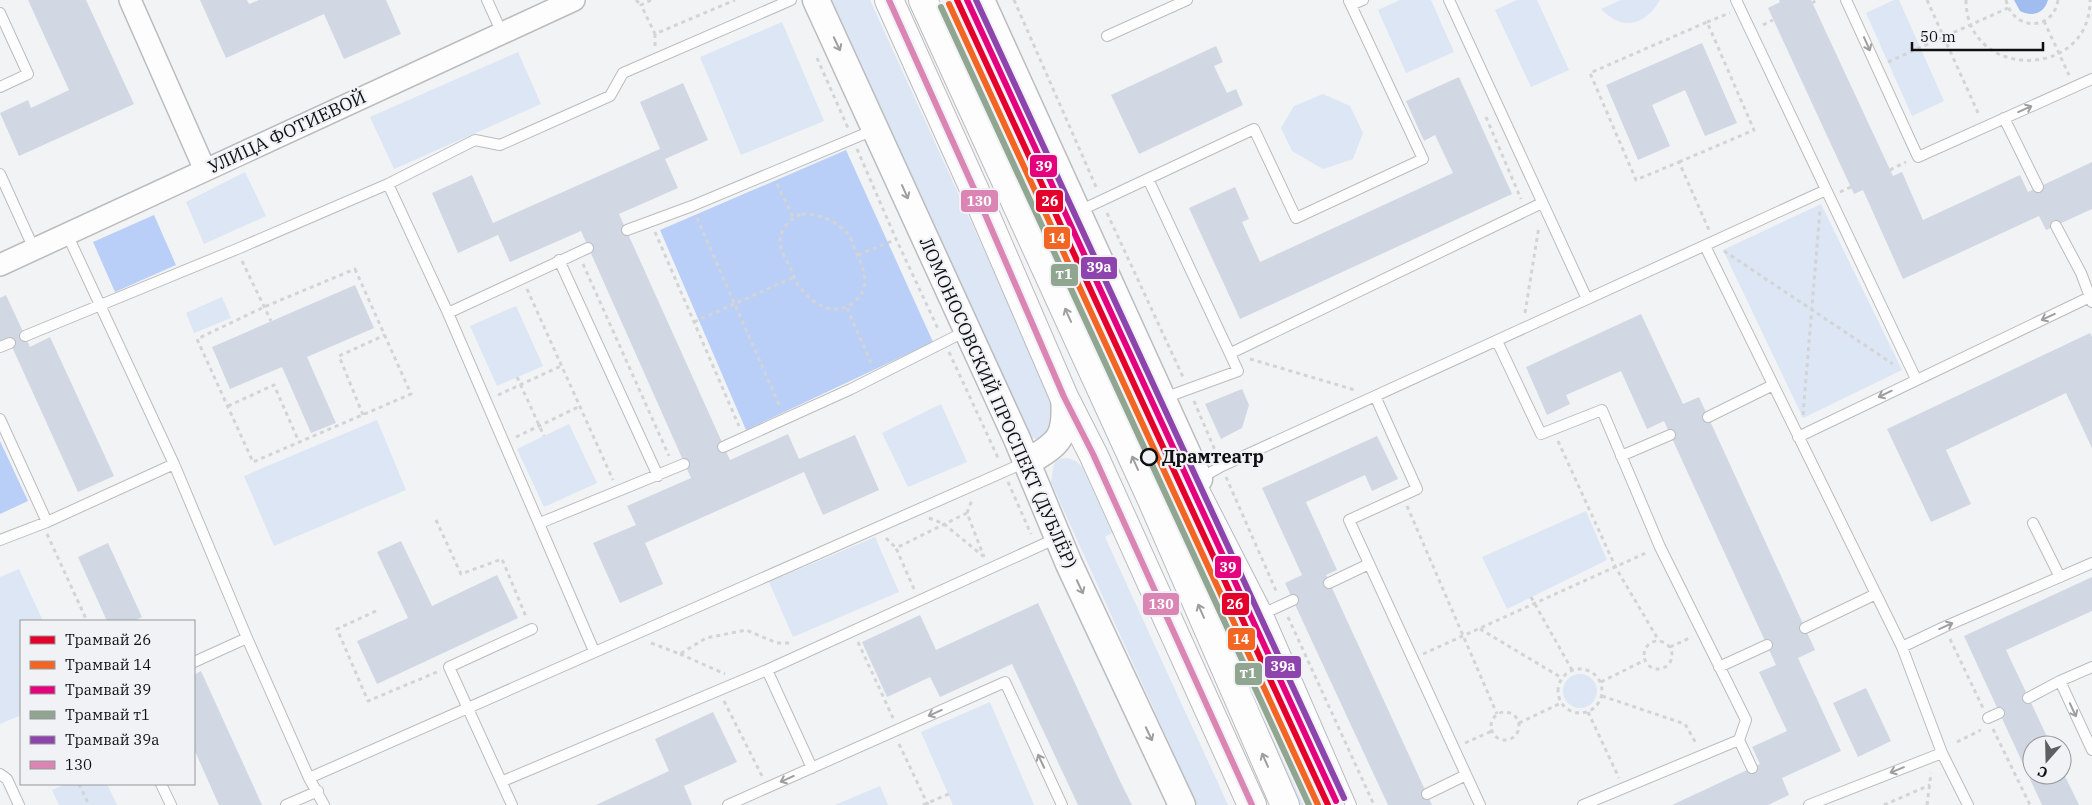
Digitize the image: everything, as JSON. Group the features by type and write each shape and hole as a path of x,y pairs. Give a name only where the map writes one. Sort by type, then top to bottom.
{"main road":[{"path":"889,0 1064,397 1084,436 1252,805"},
{"path":"923,0 1152,500 1285,805"},
{"path":"1084,436 1094,443 1107,442 1115,432 1116,420"}],"street":[{"path":"130,0 205,170"},
{"name":"УЛИЦА ФОТИЕВОЙ","path":"0,265 574,0"},
{"name":"ЛОМОНОСОВСКИЙ ПРОСПЕКТ (ДУБЛЁР)","path":"816,0 877,128 1058,538 1182,805"},
{"path":"981,0 1199,479 1152,500"},
{"path":"1026,462 1049,450 1061,435 1066,423 1064,397"}],"lane":[{"path":"488,0 502,33"},
{"path":"25,336 237,249 388,184 475,140 500,144 610,96 623,73 791,0"},
{"path":"1107,36 1188,0"},
{"path":"1077,212 1254,129 1296,218 1423,159 1350,3 1363,0"},
{"path":"1449,0 1587,299"},
{"path":"1736,0 1916,379"},
{"path":"1846,0 1918,157 2092,79"},
{"path":"0,13 28,74 0,87"},
{"path":"2004,118 2038,187"},
{"path":"627,230 692,206 877,128"},
{"path":"0,174 34,249"},
{"path":"1148,179 1238,371 1162,398"},
{"path":"388,184 448,313 594,651"},
{"path":"1351,805 1267,612 1199,479 1222,466 1826,190"},
{"path":"1231,353 1542,203"},
{"path":"1798,437 1916,379 2091,299 2081,273 2056,226"},
{"path":"67,234 174,464 247,638 309,778 318,791 324,805"},
{"path":"1709,243 1773,385 1902,647 1942,752 1968,805"},
{"path":"448,313 588,248"},
{"path":"559,260 658,476"},
{"path":"723,447 877,376 967,330"},
{"path":"1497,340 1541,434 1602,410 1660,547 1746,720 1739,740 1752,768"},
{"path":"0,347 10,343"},
{"path":"1708,417 1773,385"},
{"path":"1375,396 1417,489 1349,520 1480,805"},
{"path":"0,419 44,522"},
{"path":"1621,456 1670,435"},
{"path":"309,778 468,706 1026,462"},
{"path":"0,540 174,464"},
{"path":"540,523 679,466"},
{"path":"2033,523 2060,577"},
{"path":"502,781 854,632 1058,538"},
{"path":"1902,647 2092,563"},
{"path":"1329,583 1369,564"},
{"path":"1805,628 1876,594"},
{"path":"1267,612 1293,600"},
{"path":"512,805 449,667 532,628"},
{"path":"195,662 247,638"},
{"path":"1719,667 1767,645"},
{"path":"2028,698 2092,667"},
{"path":"767,670 812,768"},
{"path":"2060,681 2092,750"},
{"path":"728,805 1005,682 1062,805"},
{"path":"1988,718 1999,713"},
{"path":"1583,805 1739,740"},
{"path":"1809,805 1942,752"},
{"path":"0,774 7,779 19,805"},
{"path":"1427,794 1466,776"},
{"path":"161,785 171,805"},
{"path":"286,805 318,791"}],"path":[{"path":"636,0 641,5 655,34 735,0"},
{"path":"641,5 651,0"},
{"path":"1812,2 1818,0"},
{"path":"1927,0 1984,127"},
{"path":"1966,0 1966,9 1970,23 1984,44 2000,56 2020,61 2040,60 2059,54 2074,42 2085,26 2090,8 2090,0"},
{"path":"2006,0 2008,8 2013,15 2027,24 2044,22 2054,12 2058,0"},
{"path":"1877,67 1970,23 2008,8"},
{"path":"1707,22 1754,130 1636,180 1590,73 1707,22 1735,12"},
{"path":"2044,22 2074,87"},
{"path":"815,54 849,131"},
{"path":"856,147 896,239 1000,463"},
{"path":"1890,170 1918,157"},
{"path":"1679,162 1709,243"},
{"path":"772,172 793,217"},
{"path":"1523,329 1542,203"},
{"path":"1803,418 1821,204"},
{"path":"692,206 785,418"},
{"path":"802,214 816,214 830,220 847,233 866,272 864,287 858,299 847,308 831,311 817,304 799,287 780,242 781,233 793,217 802,214"},
{"path":"650,221 744,438"},
{"path":"858,255 922,229"},
{"path":"237,249 271,321"},
{"path":"1723,250 1894,365"},
{"path":"578,253 679,466"},
{"path":"355,270 411,394 253,462 198,338 264,307 355,270"},
{"path":"694,322 794,277"},
{"path":"522,278 618,492"},
{"path":"847,308 877,376"},
{"path":"363,415 339,356 385,335"},
{"path":"1231,353 1375,396"},
{"path":"486,400 561,366"},
{"path":"517,377 544,436"},
{"path":"228,406 274,385 299,442"},
{"path":"504,443 580,406"},
{"path":"1552,429 1616,568 1659,641 1670,647 1672,656 1668,665 1660,669 1651,667 1645,660 1644,651 1650,643 1659,641"},
{"path":"1008,482 1032,537"},
{"path":"1403,496 1497,714"},
{"path":"913,512 944,524 984,557"},
{"path":"914,590 896,548 967,513 984,557"},
{"path":"436,520 461,574 502,559 532,628"},
{"path":"44,522 87,620"},
{"path":"1412,658 1464,637 1660,547"},
{"path":"976,561 984,557"},
{"path":"905,594 923,586"},
{"path":"1530,596 1572,670"},
{"path":"376,611 337,629 368,701 449,667"},
{"path":"1480,629 1562,678"},
{"path":"680,654 706,638 746,630 777,643 792,644"},
{"path":"854,632 926,804 951,793"},
{"path":"1670,647 1701,632"},
{"path":"632,634 740,681"},
{"path":"1600,682 1645,660"},
{"path":"1585,669 1597,676 1602,696 1599,703 1588,712 1573,712 1561,703 1558,691 1562,678 1572,670 1585,669"},
{"path":"719,690 768,787"},
{"path":"1602,696 1685,724 1703,755"},
{"path":"1519,723 1561,703"},
{"path":"1588,712 1624,787"},
{"path":"1510,713 1519,723 1518,732 1512,739 1502,740 1492,732 1491,722 1497,714 1510,713"},
{"path":"1957,742 1982,729"},
{"path":"1453,748 1492,732"},
{"path":"1927,805 1931,773"},
{"path":"79,785 89,805"},
{"path":"1884,805 1930,785"}],"shaded area":[{"path":"827,0 870,0 1059,415 1060,421 1041,440 1029,437"},
{"path":"1400,0 1431,0 1454,52 1406,73 1378,10"},
{"path":"1517,0 1537,0 1569,70 1531,87 1495,10"},
{"path":"1621,0 1660,0 1654,9 1641,20 1625,23 1617,21 1601,9"},
{"path":"1894,0 1899,0 1944,101 1912,116 1866,13"},
{"path":"2014,0 2048,0 2041,11 2029,14 2020,11"},
{"path":"782,22 824,121 741,155 700,57"},
{"path":"518,52 541,104 394,169 370,117"},
{"path":"1323,94 1350,106 1363,133 1353,159 1323,169 1292,151 1281,128 1294,106"},
{"path":"846,150 933,342 746,430 660,230"},
{"path":"245,172 266,216 204,244 186,202"},
{"path":"1821,204 1902,370 1803,418 1723,250"},
{"path":"154,215 176,265 115,292 93,242"},
{"path":"222,297 231,318 194,333 186,313"},
{"path":"516,306 543,366 497,386 470,326"},
{"path":"941,404 967,462 908,487 882,433"},
{"path":"377,420 406,490 274,546 244,476"},
{"path":"569,424 597,483 544,507 517,449"},
{"path":"0,441 28,501 0,514"},
{"path":"1067,458 1076,461 1082,467 1112,533 1105,537 1228,805 1197,805 1051,482 1054,464 1059,459"},
{"path":"1169,497 1309,805 1297,805 1161,500"},
{"path":"1586,511 1607,560 1507,609 1482,557"},
{"path":"875,537 899,592 793,637 769,582"},
{"path":"19,569 43,620 20,620 20,715 0,724 0,577"},
{"path":"1580,674 1592,679 1597,691 1592,703 1580,708 1568,703 1563,691 1568,679"},
{"path":"990,702 1034,805 953,805 921,732"},
{"path":"64,785 107,785 117,805 59,805 52,790"},
{"path":"880,786 888,805 835,805"}],"building":[{"path":"28,0 86,0 134,104 19,156 0,113 28,100 31,108 69,90"},
{"path":"200,0 247,0 249,4 259,0 386,0 401,34 344,59 324,14 226,58"},
{"path":"1779,0 1811,0 1893,176 1902,172 1923,220 2020,175 2028,192 2092,162 2092,209 2046,230 2039,216 1903,279 1863,190 1854,194 1768,8 1780,2"},
{"path":"1702,43 1737,123 1705,136 1685,90 1652,105 1670,146 1638,160 1606,85"},
{"path":"1216,46 1223,62 1214,66 1227,93 1236,89 1243,105 1139,154 1111,95"},
{"path":"1459,77 1512,194 1240,319 1189,208 1235,187 1249,219 1242,222 1260,262 1453,173 1435,135 1424,141 1406,101"},
{"path":"683,83 708,140 665,159 678,188 619,214 730,460 788,434 799,459 855,435 879,490 823,515 804,472 645,543 663,584 620,603 593,543 636,525 627,506 691,478 581,231 510,262 498,235 458,253 432,193 472,175 493,223 660,149 640,102"},
{"path":"355,285 374,328 307,357 336,423 311,433 282,367 230,389 212,347"},
{"path":"6,295 30,347 50,337 114,476 78,492 8,338 0,342 0,298"},
{"path":"1641,314 1683,404 1699,397 1815,650 1798,658 1841,751 1782,778 1789,795 1768,805 1672,805 1760,764 1752,747 1787,731 1759,672 1776,665 1664,421 1647,429 1621,371 1566,395 1570,404 1547,415 1526,367"},
{"path":"2090,333 2092,337 2092,448 2066,393 1946,450 1971,504 1931,522 1887,429"},
{"path":"1242,389 1249,405 1242,428 1221,439 1205,404"},
{"path":"1377,436 1398,479 1372,491 1365,475 1306,502 1337,570 1326,575 1432,805 1388,805 1285,583 1302,575 1262,488"},
{"path":"401,541 432,606 497,575 518,618 377,684 357,641 408,618 377,552"},
{"path":"108,543 142,617 136,620 107,620 78,557"},
{"path":"2092,577 2092,611 2006,650 2046,735 2022,735 2022,762 1964,636"},
{"path":"1038,603 1132,805 1078,805 1012,664 940,697 930,677 887,697 862,642 920,615 936,650"},
{"path":"201,671 262,805 219,805 195,751 195,674"},
{"path":"1866,688 1891,741 1858,757 1833,703"},
{"path":"713,712 737,762 684,786 692,805 596,805 669,771 655,739"},
{"path":"2033,785 2069,785 2079,805 2042,805"}],"tram line":[{"name":"26","path":"957,0 1328,805"},
{"name":"39","path":"967,0 1336,801"},
{"name":"39а","path":"976,0 1344,798"},
{"name":"14","path":"949,4 1318,805"},
{"name":"т1","path":"941,7 1309,805"}],"transit line":[{"name":"130","path":"889,0 975,191 1064,397 1093,454 1252,805"}],"place":[{"name":"Драмтеатр","path":"1149,457"}]}
